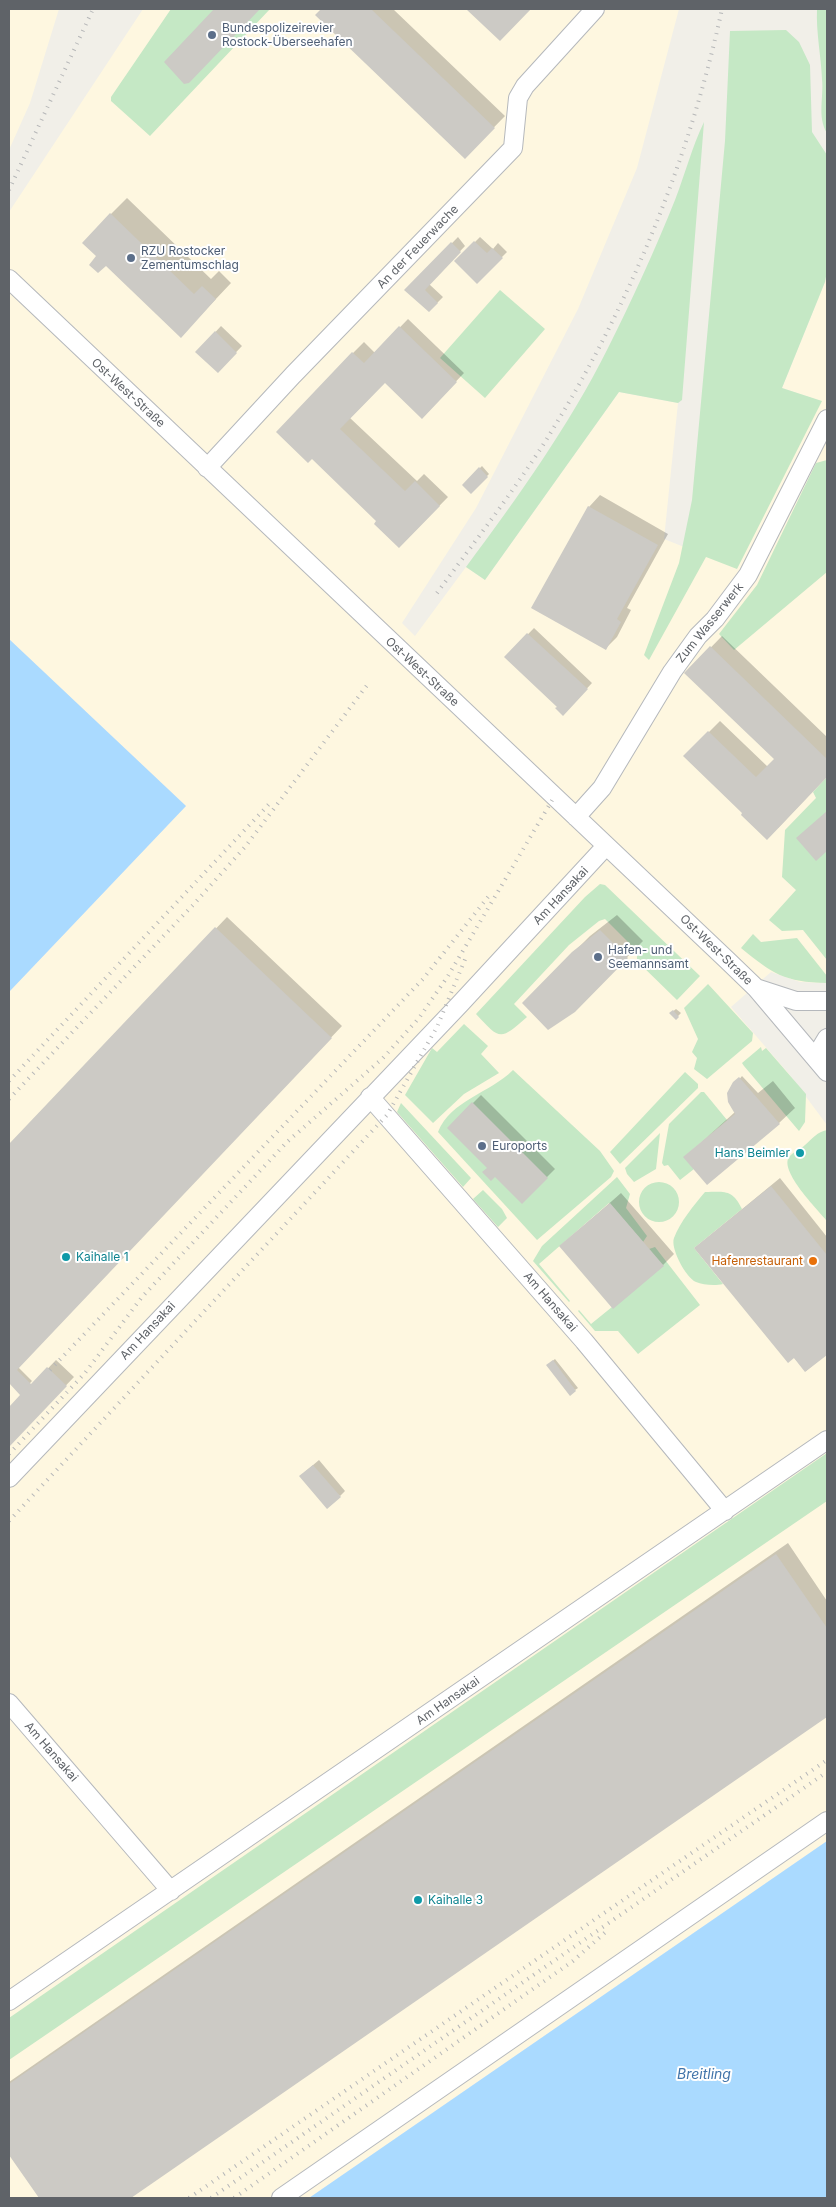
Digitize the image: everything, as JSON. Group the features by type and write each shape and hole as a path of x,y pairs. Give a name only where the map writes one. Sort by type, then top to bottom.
{"street":[{"name":"An der Feuerwache","path":"207,468 293,375 513,148 518,98 525,86 596,9"},
{"name":"Ost-West-Straße","path":"9,279 756,988 826,1068"},
{"name":"Zum Wasserwerk","path":"576,817 602,788 672,672 698,636 715,619 748,575 827,419"},
{"name":"Am Hansakai","path":"9,1478 460,1004 606,846"},
{"path":"756,988 796,1001 827,1001"},
{"path":"826,1068 821,1048 827,1038"},
{"name":"Am Hansakai","path":"370,1097 584,1341 725,1511"},
{"name":"Am Hansakai","path":"9,2001 827,1440"},
{"name":"Am Hansakai","path":"9,1703 171,1891"},
{"path":"281,2198 827,1821"}],"shaded area":[{"path":"9,9 59,9 30,103 9,150"},
{"path":"143,9 679,9 637,168 578,309 476,508 402,623 415,636 466,567 485,580 619,392 678,403 664,539 737,568 821,401 782,388 825,282 827,271 827,983 800,982 771,972 731,1007 789,1074 827,1125 827,1841 309,2198 9,2198 9,992 186,806 9,639 9,212"}],"green space":[{"path":"171,9 270,9 150,136 111,101 111,97"},
{"path":"817,9 827,9 827,133 822,120 822,86"},
{"path":"786,30 799,42 810,65 812,132 827,155 827,271 825,282 782,388 822,401 737,569 706,557 649,660 644,655 679,563 692,500 725,141 730,31"},
{"path":"704,122 682,400 678,403 619,392 485,580 466,567 542,461 593,377 651,256 675,200"},
{"path":"500,290 545,329 485,398 440,358"},
{"path":"827,460 827,572 734,650 719,634 757,585 816,463"},
{"path":"827,777 827,960 803,930 782,931 769,920 796,890 782,877 785,830 816,798 813,792"},
{"path":"600,884 605,885 700,976 677,1000 637,961 637,951 605,919 599,921 569,945 514,1004 527,1017 505,1033 496,1033 490,1029 476,1014 585,897"},
{"path":"753,934 761,942 797,938 827,976 827,983 800,981 771,970 741,948"},
{"path":"708,984 753,1033 752,1041 707,1079 694,1069 697,1058 692,1052 698,1039 684,1008"},
{"path":"464,1024 488,1046 481,1054 499,1073 464,1094 433,1123 405,1095 432,1048 437,1052"},
{"path":"761,1047 762,1051 766,1048 806,1094 805,1122 799,1131 742,1063"},
{"path":"513,1070 600,1151 614,1171 611,1177 537,1240 438,1132 444,1121 461,1104 504,1078"},
{"path":"685,1072 698,1084 698,1088 620,1164 610,1152"},
{"path":"701,1092 704,1092 727,1120 684,1157 694,1169 680,1180 668,1165 664,1166 662,1163 669,1124"},
{"path":"401,1103 471,1178 463,1187 397,1112"},
{"path":"827,1130 827,1221 794,1181 787,1163 791,1155 818,1134"},
{"path":"660,1133 656,1169 634,1182 627,1174 625,1168"},
{"path":"617,1177 630,1194 626,1208 647,1236 643,1242 609,1203 539,1264 569,1302 533,1261 542,1246"},
{"path":"659,1182 673,1188 679,1202 673,1216 659,1222 645,1216 639,1202 645,1188"},
{"path":"483,1190 502,1209 507,1218 498,1227 473,1199"},
{"path":"705,1192 727,1193 735,1198 742,1209 694,1248 723,1284 720,1285 702,1284 692,1279 680,1262 673,1243 684,1220"},
{"path":"655,1247 700,1305 638,1354 618,1331 595,1331 578,1311 591,1324 612,1307 649,1249"},
{"path":"827,1453 827,1501 9,2060 9,2018"}],"water":[{"path":"9,639 186,806 9,992"},
{"name":"Breitling","path":"827,1841 827,2198 309,2198"}],"building":[{"name":"Bundespolizeirevier Rostock-Überseehafen","path":"214,9 260,9 189,83 184,84 164,62"},
{"path":"321,9 371,9 495,128 465,159 315,15"},
{"path":"466,9 531,9 500,41"},
{"path":"110,213 194,294 202,286 216,299 181,338 106,266 98,273 89,265 96,256 82,243"},
{"path":"474,241 487,253 492,248 503,258 477,284 454,261"},
{"path":"451,242 461,252 425,290 438,303 429,312 404,290"},
{"path":"399,326 457,382 422,419 385,383 340,429 405,491 415,481 440,506 399,548 374,524 376,521 312,459 308,463 276,432 352,352 364,363"},
{"path":"215,331 237,353 218,373 195,352"},
{"path":"479,467 488,477 471,494 462,485"},
{"path":"588,506 658,545 617,619 621,622 606,650 531,608"},
{"path":"527,633 588,689 563,716 555,708 557,707 504,657"},
{"path":"710,646 827,759 827,777 767,840 683,756 708,731 756,777 774,759 684,673"},
{"path":"827,811 827,851 816,861 796,838"},
{"name":"Kaihalle 1","path":"215,927 332,1038 17,1370 31,1384 47,1367 67,1386 9,1447 9,1407 20,1395 9,1383 9,1144"},
{"path":"600,930 628,958 575,1012 548,1030 522,1003 572,952"},
{"path":"673,1010 679,1017 676,1020 669,1013"},
{"path":"739,1077 780,1124 707,1185 683,1157 735,1114 728,1102 727,1093 733,1082"},
{"path":"472,1102 548,1178 522,1204 495,1177 491,1181 482,1172 487,1168 447,1128"},
{"path":"771,1186 827,1255 827,1355 805,1372 794,1358 788,1363 694,1248"},
{"path":"610,1203 664,1266 613,1309 559,1246"},
{"path":"553,1360 576,1391 570,1396 546,1365"},
{"path":"313,1465 341,1497 327,1509 299,1476"},
{"name":"Kaihalle 3","path":"776,1554 827,1628 827,1717 131,2198 39,2198 9,2155 9,2084"}],"railway":[{"path":"9,190 93,9"},
{"path":"437,593 543,445 602,342 628,289 652,234 692,123 722,9"},
{"path":"9,1099 193,905 245,847 368,684"},
{"path":"9,1454 85,1373 142,1297 287,1142 383,1058 419,1018 448,976 554,797"},
{"path":"9,1081 271,802"},
{"path":"50,1370 423,979 488,897"},
{"path":"9,1521 387,1115 437,1027 466,957"},
{"path":"189,2198 827,1760"},
{"path":"211,2198 827,1772"},
{"path":"234,2198 573,1961 609,1929"}],"place":[{"name":"Bundespolizeirevier Rostock-Überseehafen","path":"212,35"},
{"name":"RZU Rostocker Zementumschlag","path":"131,258"},
{"name":"Hafen- und Seemannsamt","path":"598,957"},
{"name":"Euroports","path":"482,1146"},
{"name":"Hans Beimler","path":"800,1153"},
{"name":"Kaihalle 1","path":"66,1257"},
{"name":"Hafenrestaurant","path":"813,1261"},
{"name":"Kaihalle 3","path":"418,1900"}]}
